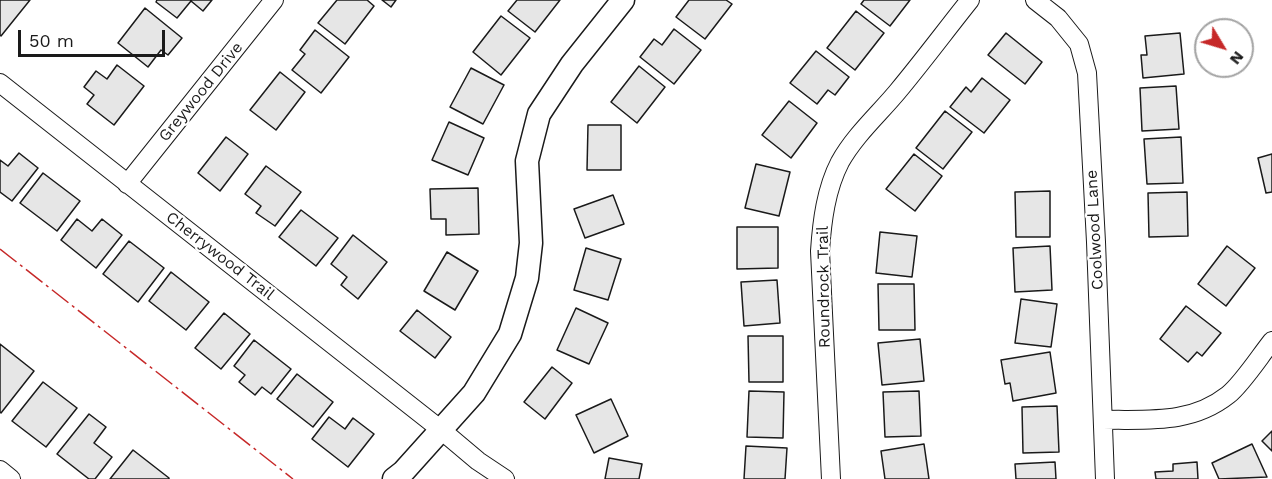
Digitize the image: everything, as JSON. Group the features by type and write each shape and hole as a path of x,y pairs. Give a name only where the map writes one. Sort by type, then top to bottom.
{"street":[{"name":"Greywood Drive","path":"127,184 274,0"},
{"path":"394,479 403,472 474,393 510,334 527,278 531,243 527,161 539,114 572,64 623,0"},
{"name":"Roundrock Trail","path":"831,479 820,251 822,220 829,191 839,163 850,146 898,91 970,0"},
{"name":"Coolwood Lane","path":"1035,0 1058,18 1079,44 1087,73 1105,479"},
{"name":"Cherrywood Trail","path":"0,83 478,461 505,479"},
{"path":"1102,420 1172,419 1200,413 1229,394 1272,341"},
{"path":"0,470 11,479"}],"building":[{"path":"0,0 30,0 1,36 0,35"},
{"path":"157,0 212,0 203,11 191,1 177,18 156,2"},
{"path":"337,0 367,0 374,6 345,44 318,23"},
{"path":"382,0 396,0 391,7"},
{"path":"517,0 560,0 535,32 508,11"},
{"path":"689,0 726,0 732,4 705,39 676,17"},
{"path":"864,0 910,0 890,26 861,4"},
{"path":"145,8 182,38 168,55 161,50 148,67 118,43"},
{"path":"856,11 884,33 855,70 827,48"},
{"path":"501,16 530,38 501,75 473,52"},
{"path":"674,29 701,50 674,84 640,57 654,39 662,45"},
{"path":"315,30 349,57 321,93 292,70 305,54 300,50"},
{"path":"1006,33 1042,62 1025,84 988,55"},
{"path":"1180,33 1184,74 1143,78 1141,55 1147,55 1145,36"},
{"path":"816,51 849,77 835,95 828,90 817,104 790,83"},
{"path":"117,65 144,86 114,125 87,104 94,95 84,87 96,71 107,79"},
{"path":"639,66 665,87 637,123 611,102"},
{"path":"471,68 504,85 483,124 450,107"},
{"path":"280,72 305,92 276,130 250,110"},
{"path":"982,78 1010,100 984,133 950,107 966,87 971,92"},
{"path":"1176,86 1179,129 1142,131 1140,88"},
{"path":"789,101 817,123 791,158 762,135"},
{"path":"945,111 972,132 943,169 916,148"},
{"path":"449,122 484,138 468,175 432,160"},
{"path":"588,125 621,125 621,170 587,170"},
{"path":"226,137 248,154 220,191 198,173"},
{"path":"1181,137 1183,183 1147,184 1144,139"},
{"path":"19,153 38,168 12,201 0,192 0,160 8,166"},
{"path":"914,154 942,176 915,211 886,189"},
{"path":"1272,154 1272,192 1266,193 1258,158"},
{"path":"756,164 790,172 779,216 745,208"},
{"path":"266,166 301,192 275,226 256,213 261,206 245,194"},
{"path":"43,173 80,201 57,231 20,203"},
{"path":"478,188 479,234 446,235 446,219 431,219 430,189"},
{"path":"1050,191 1050,237 1016,237 1015,192"},
{"path":"1187,192 1188,236 1149,237 1148,193"},
{"path":"613,195 624,224 585,238 574,209"},
{"path":"301,210 338,238 316,266 279,237"},
{"path":"77,219 92,231 102,219 122,235 96,268 61,240"},
{"path":"737,227 778,227 778,268 737,269"},
{"path":"880,232 917,236 912,277 876,273"},
{"path":"353,235 387,262 358,299 341,285 347,277 331,264"},
{"path":"129,241 164,268 138,302 103,274"},
{"path":"1050,246 1052,290 1015,292 1013,248"},
{"path":"1227,246 1255,268 1226,306 1198,284"},
{"path":"586,248 621,259 608,300 574,290"},
{"path":"447,252 478,271 455,310 424,291"},
{"path":"171,272 209,302 186,330 149,301"},
{"path":"777,280 780,323 744,326 741,282"},
{"path":"878,284 914,284 915,330 879,330"},
{"path":"1021,299 1057,304 1051,347 1015,343"},
{"path":"1186,306 1221,333 1202,356 1197,352 1188,362 1160,339"},
{"path":"576,308 608,323 589,364 557,350"},
{"path":"417,310 451,337 435,358 400,331"},
{"path":"224,313 250,334 221,369 195,348"},
{"path":"748,336 783,336 783,382 749,382"},
{"path":"920,339 924,381 882,385 878,343"},
{"path":"254,340 291,369 271,394 262,387 255,395 239,382 245,375 234,366"},
{"path":"0,344 34,371 1,413 0,412"},
{"path":"1050,352 1056,393 1013,401 1010,383 1005,384 1001,360"},
{"path":"552,367 572,383 545,419 524,402"},
{"path":"297,374 333,402 313,427 277,399"},
{"path":"43,382 77,408 46,447 12,421"},
{"path":"749,391 784,392 783,438 747,437"},
{"path":"919,391 921,436 885,437 883,392"},
{"path":"611,399 628,436 594,453 576,415"},
{"path":"1057,406 1059,452 1023,453 1022,407"},
{"path":"89,414 106,427 94,443 112,457 95,479 89,479 57,454"},
{"path":"329,417 345,429 353,418 374,434 348,467 312,439"},
{"path":"1272,431 1272,451 1262,441"},
{"path":"924,444 929,479 885,479 881,451"},
{"path":"1252,444 1267,477 1219,479 1212,463"},
{"path":"746,446 787,448 785,479 744,479"},
{"path":"133,450 169,478 169,479 110,479"},
{"path":"609,458 642,464 639,479 605,479"},
{"path":"1055,462 1056,479 1016,479 1015,464"},
{"path":"1197,462 1198,479 1156,479 1155,472 1173,471 1173,464"}],"power":[{"path":"0,249 293,479"}]}
